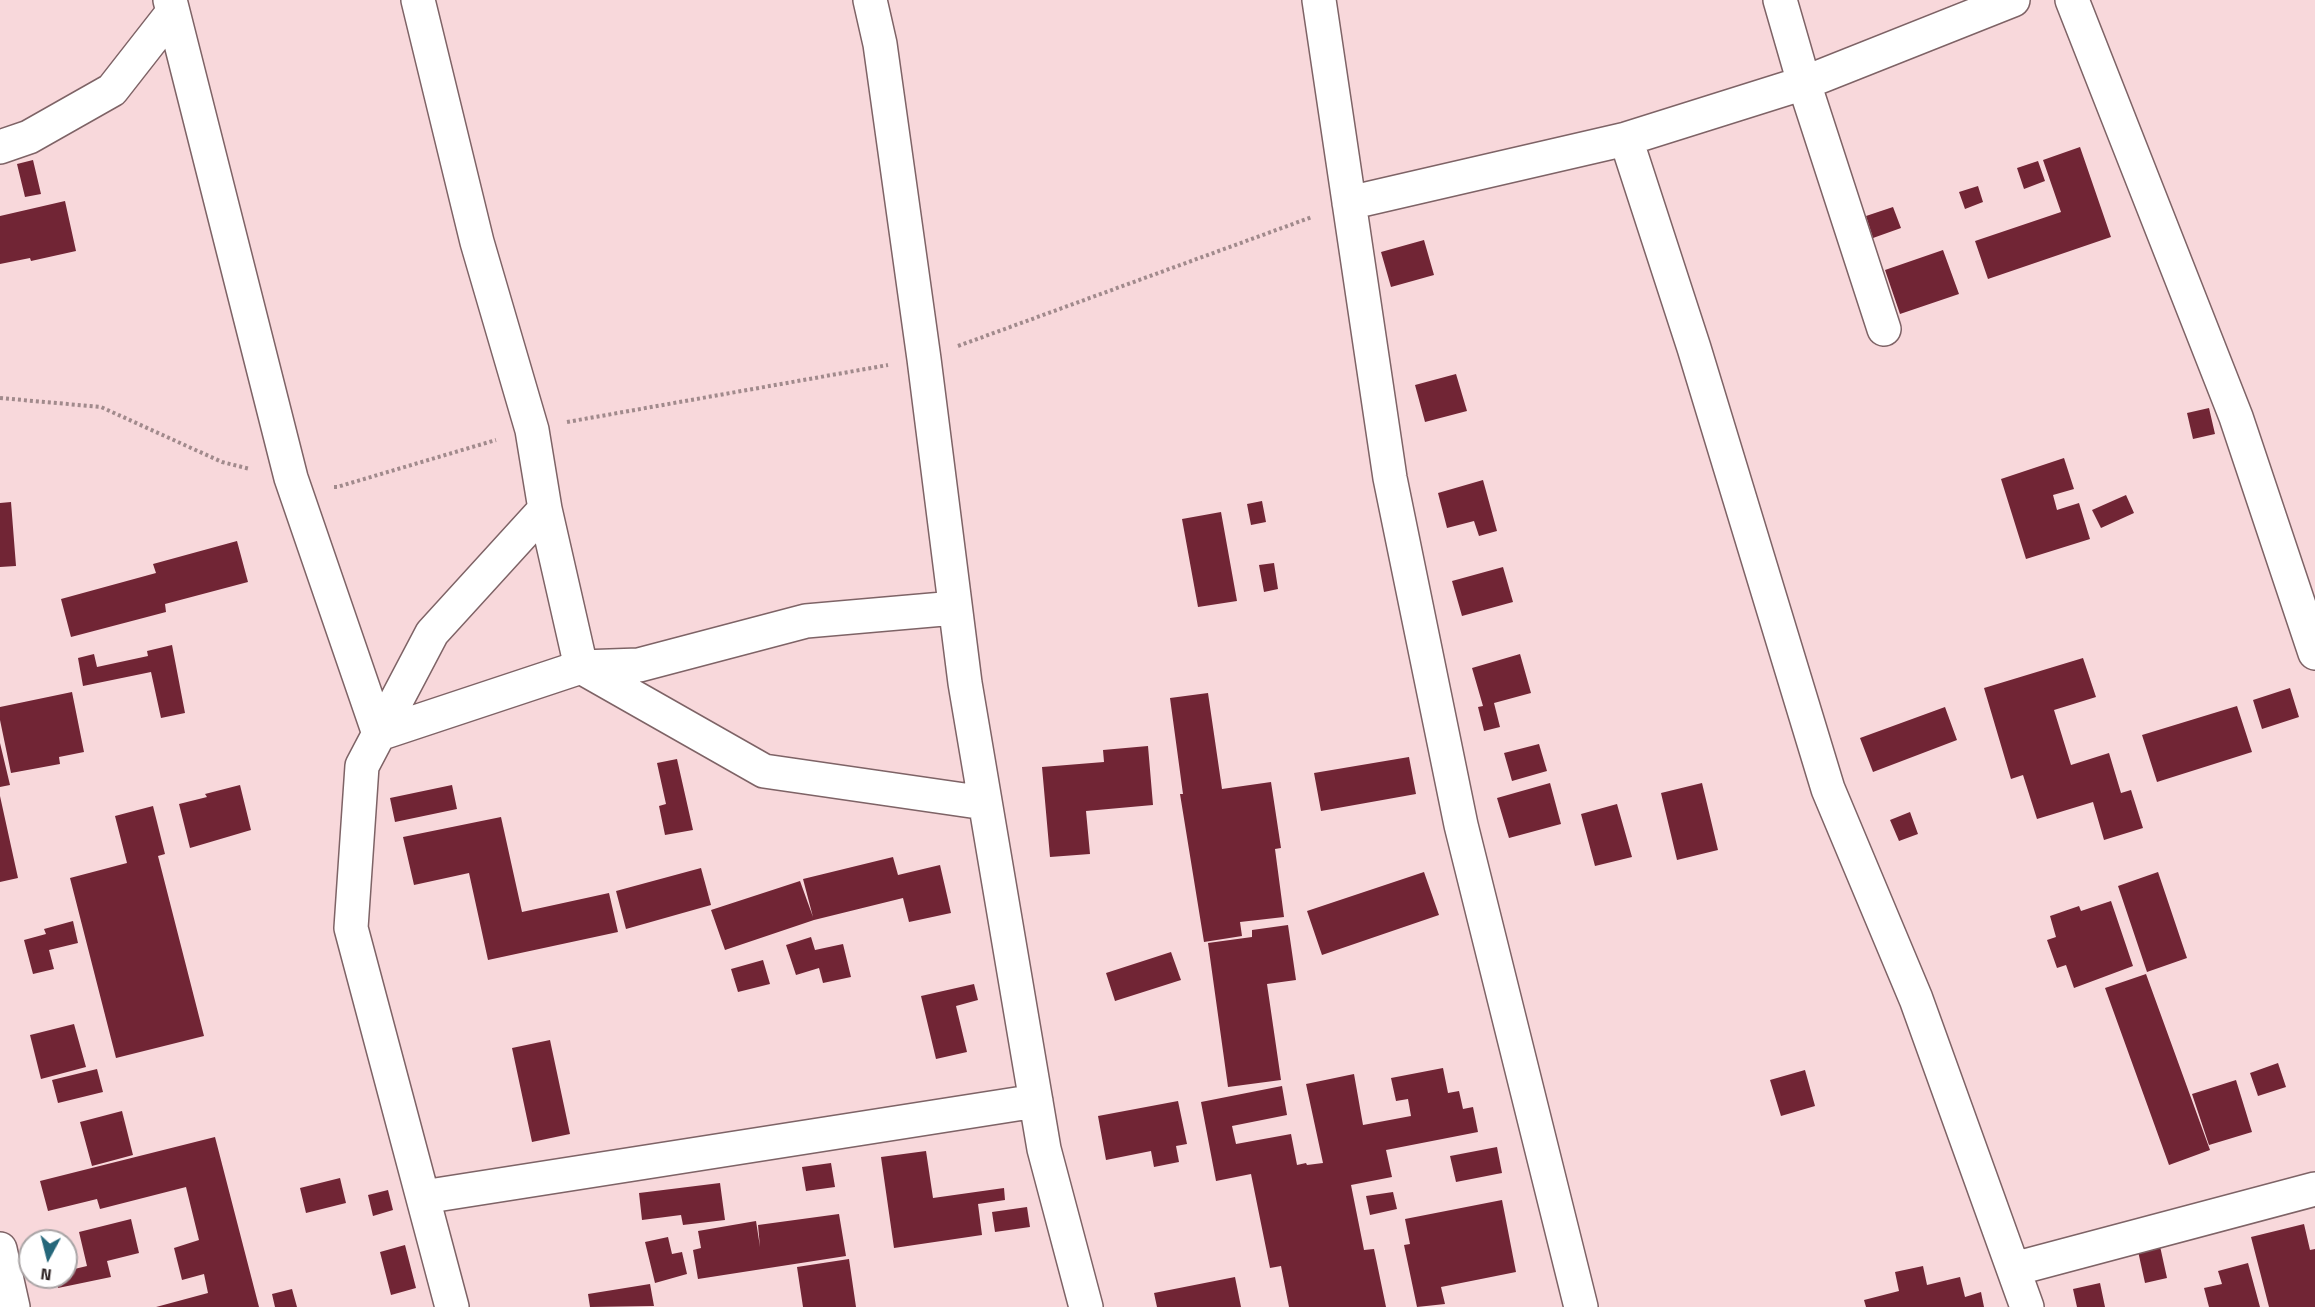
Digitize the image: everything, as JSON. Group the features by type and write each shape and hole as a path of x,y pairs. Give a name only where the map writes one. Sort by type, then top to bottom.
{"street":[{"path":"418,0 477,242 532,430 545,509 581,667 764,771 985,802"},
{"path":"870,0 880,44 924,359 965,683 1044,1149 1086,1307"},
{"path":"1319,0 1390,478 1461,825 1581,1307"},
{"path":"1780,0 1804,83 1884,329"},
{"path":"1349,203 1626,139 1804,83 2013,0"},
{"path":"2072,0 2236,417 2315,653"},
{"path":"0,147 29,137 112,90 172,6"},
{"path":"172,6 291,478 379,734"},
{"path":"1626,139 1694,348 1828,789 1916,999 2027,1307"},
{"path":"452,1307 351,928 362,766 432,633 545,509"},
{"path":"379,734 581,667 639,665 806,621 956,608"},
{"path":"423,1197 1036,1101"},
{"path":"2014,1269 2315,1189"},
{"path":"0,1249 13,1307"}],"path":[{"path":"0,398 101,407 222,462 337,487 532,430 924,359 1349,203"}],"building":[{"path":"2080,147 2111,237 1988,279 1975,241 2061,212 2043,160"},
{"path":"33,160 41,194 25,197 17,164"},
{"path":"2038,161 2045,181 2024,189 2017,168"},
{"path":"1978,186 1983,202 1965,209 1959,192"},
{"path":"65,201 76,251 31,261 30,258 0,264 0,216"},
{"path":"1893,207 1901,228 1873,238 1866,216"},
{"path":"1424,240 1434,275 1391,287 1381,252"},
{"path":"1943,250 1959,294 1900,314 1885,270"},
{"path":"1456,374 1467,411 1425,422 1415,385"},
{"path":"2209,408 2215,434 2193,439 2187,413"},
{"path":"2064,458 2074,489 2053,495 2057,510 2079,503 2090,539 2026,559 2001,479"},
{"path":"1483,480 1497,531 1479,536 1474,521 1447,528 1438,493"},
{"path":"2126,495 2134,513 2101,528 2092,510"},
{"path":"1262,501 1266,522 1251,525 1247,504"},
{"path":"11,502 16,566 0,567 0,503"},
{"path":"1221,512 1237,601 1198,607 1182,519"},
{"path":"237,541 248,582 165,604 166,612 71,637 61,599 156,573 153,564"},
{"path":"1274,563 1278,589 1264,592 1259,565"},
{"path":"1503,567 1513,602 1462,616 1452,581"},
{"path":"172,645 185,713 161,718 151,672 83,686 78,658 94,654 97,667 148,656 147,651"},
{"path":"1520,654 1531,693 1494,703 1500,727 1484,731 1478,707 1483,706 1472,668"},
{"path":"2083,658 2096,697 2054,710 2071,765 2109,753 2121,793 2131,790 2143,828 2104,840 2093,802 2037,819 2023,775 2011,779 1984,688"},
{"path":"2290,688 2299,717 2262,729 2253,700"},
{"path":"72,692 84,752 59,757 60,764 11,773 0,720 0,707"},
{"path":"1208,693 1222,789 1271,782 1281,848 1275,849 1284,917 1240,922 1242,936 1204,942 1180,794 1183,794 1170,698"},
{"path":"2237,706 2252,752 2157,782 2142,735"},
{"path":"1945,707 1957,740 1873,772 1860,738"},
{"path":"0,743 10,785 0,787"},
{"path":"1539,744 1547,771 1512,781 1504,753"},
{"path":"1148,746 1153,805 1086,811 1090,854 1050,857 1042,767 1104,762 1103,750"},
{"path":"1409,757 1416,794 1321,811 1314,773"},
{"path":"677,759 693,830 665,835 659,806 666,804 657,763"},
{"path":"1550,783 1561,824 1509,838 1497,798"},
{"path":"1702,783 1718,850 1677,860 1661,793"},
{"path":"240,785 251,830 190,848 179,804 207,797 205,794"},
{"path":"452,785 457,809 395,822 390,798"},
{"path":"0,796 18,878 0,882"},
{"path":"1617,804 1632,857 1595,866 1581,814"},
{"path":"153,806 165,854 158,856 204,1036 116,1058 70,878 127,863 115,816"},
{"path":"1910,812 1918,834 1899,841 1890,820"},
{"path":"501,817 522,912 609,893 618,932 488,960 469,873 414,885 403,837"},
{"path":"893,857 898,875 940,865 951,913 909,922 903,898 814,920 725,950 711,910 800,881 813,917 803,879"},
{"path":"701,868 711,905 626,929 616,891"},
{"path":"1424,872 1439,915 1322,955 1307,911"},
{"path":"2158,872 2187,958 2147,972 2118,886"},
{"path":"2111,901 2133,966 2074,988 2066,965 2057,968 2047,940 2056,937 2050,916 2079,906 2081,911"},
{"path":"73,921 78,943 49,950 54,969 33,974 24,940 46,934 44,929"},
{"path":"1288,925 1296,980 1267,984 1281,1080 1228,1087 1208,943 1252,937 1252,930"},
{"path":"811,937 815,950 843,944 851,977 823,983 819,968 796,975 786,945"},
{"path":"1171,952 1181,980 1115,1001 1106,973"},
{"path":"763,960 770,984 738,992 731,969"},
{"path":"2146,974 2210,1150 2169,1165 2105,988"},
{"path":"974,984 978,1000 956,1006 967,1052 936,1059 921,996"},
{"path":"74,1024 86,1067 41,1079 30,1035"},
{"path":"550,1040 570,1134 532,1142 512,1048"},
{"path":"2278,1063 2286,1087 2258,1096 2250,1073"},
{"path":"1443,1068 1448,1093 1459,1091 1463,1109 1473,1107 1478,1132 1386,1150 1392,1177 1351,1185 1364,1250 1374,1249 1386,1307 1289,1307 1281,1266 1270,1268 1251,1174 1216,1181 1201,1102 1282,1086 1287,1115 1232,1126 1236,1144 1291,1134 1297,1165 1323,1163 1306,1084 1354,1074 1363,1125 1411,1116 1408,1099 1396,1101 1391,1078"},
{"path":"97,1069 103,1092 58,1103 52,1080"},
{"path":"1805,1070 1815,1106 1781,1116 1770,1080"},
{"path":"2236,1080 2252,1132 2209,1145 2192,1094"},
{"path":"1178,1101 1187,1144 1176,1146 1179,1162 1154,1167 1151,1151 1106,1160 1098,1116"},
{"path":"122,1111 133,1155 92,1166 80,1122"},
{"path":"215,1137 259,1307 156,1307 208,1293 204,1274 182,1280 174,1248 199,1240 186,1187 100,1209 97,1199 48,1211 40,1181"},
{"path":"1497,1147 1502,1173 1456,1182 1450,1156"},
{"path":"926,1151 933,1198 1004,1188 1005,1200 978,1204 982,1235 894,1248 881,1157"},
{"path":"831,1163 835,1187 806,1191 802,1167"},
{"path":"340,1178 346,1203 306,1213 300,1188"},
{"path":"720,1183 725,1220 683,1225 681,1215 642,1220 639,1193"},
{"path":"388,1190 393,1210 373,1216 368,1195"},
{"path":"1393,1192 1397,1209 1370,1215 1366,1196"},
{"path":"1502,1200 1516,1272 1441,1287 1445,1304 1417,1307 1404,1245 1410,1244 1405,1219"},
{"path":"1027,1207 1030,1227 995,1232 992,1212"},
{"path":"839,1214 846,1256 698,1279 693,1250 701,1248 698,1231 756,1221 760,1247 758,1225"},
{"path":"131,1219 139,1253 107,1261 111,1277 78,1284 78,1268 87,1266 79,1232"},
{"path":"2304,1224 2310,1250 2315,1249 2315,1307 2269,1307 2251,1237"},
{"path":"668,1237 672,1254 682,1252 687,1274 655,1283 645,1242"},
{"path":"2158,1237 2167,1278 2145,1283 2136,1242"},
{"path":"405,1245 416,1288 391,1295 380,1252"},
{"path":"849,1259 856,1307 803,1307 797,1267"},
{"path":"2248,1263 2260,1307 2209,1307 2204,1288 2222,1284 2218,1271"},
{"path":"1923,1266 1927,1285 1960,1277 1965,1297 1981,1292 1984,1307 1866,1307 1864,1300 1899,1291 1895,1272"},
{"path":"1235,1277 1241,1307 1157,1307 1154,1293"},
{"path":"2100,1283 2105,1307 2077,1307 2073,1289"},
{"path":"650,1284 654,1306 590,1307 588,1294"},
{"path":"292,1289 297,1307 275,1307 272,1294"}]}
